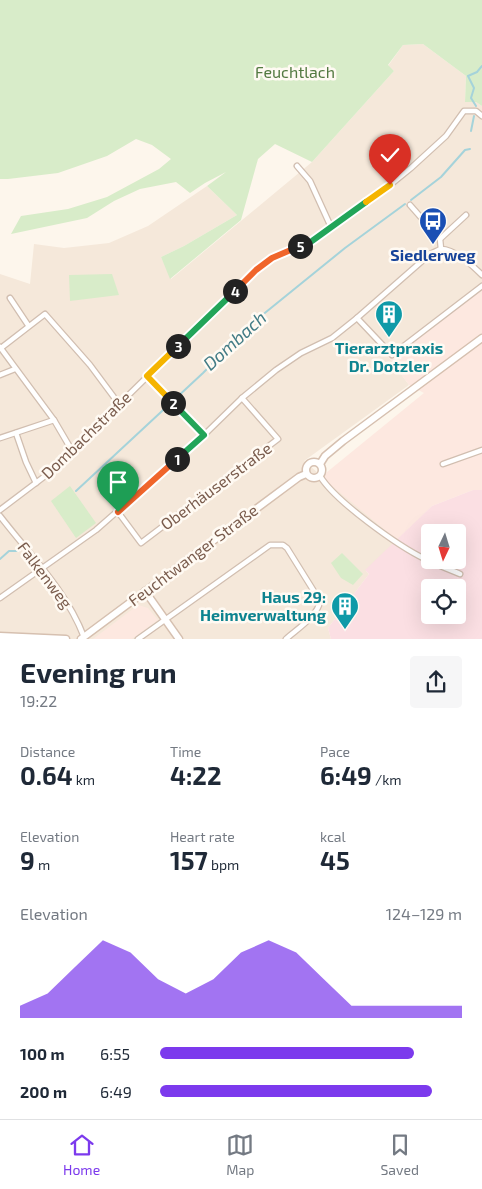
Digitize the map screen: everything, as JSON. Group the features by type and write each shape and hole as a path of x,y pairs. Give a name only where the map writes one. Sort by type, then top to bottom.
{"main road":[{"path":"320,464 309,463 305,468 306,474 311,478 320,476 322,472 320,464 325,456 482,338"},
{"name":"Feuchtwanger Straße","path":"82,638 292,482 306,474"},
{"path":"145,591 179,639"},
{"path":"0,636 66,639"}],"street":[{"name":"Dombachstraße","path":"0,510 48,473 256,270 272,258 312,241 411,168 446,136 464,112 476,111 482,116"},
{"path":"297,166 310,181 331,227"},
{"path":"410,205 440,239 441,250"},
{"path":"440,239 466,215"},
{"path":"0,598 96,530 204,435 242,398 276,370 301,353 332,338 358,318 421,260 441,250 455,254 482,275"},
{"path":"358,318 392,356 482,286"},
{"path":"10,298 28,325"},
{"path":"71,449 54,420 0,348 45,314 90,365 118,404"},
{"path":"0,375 15,369"},
{"path":"147,376 204,435"},
{"name":"Oberhäuserstraße","path":"118,512 141,543 278,440 242,398"},
{"path":"0,438 54,420"},
{"path":"16,433 36,483"},
{"path":"443,464 482,450"},
{"path":"320,476 325,485 339,498 402,545 426,560 460,574"},
{"name":"Falkenweg","path":"0,516 63,595 82,638"},
{"path":"138,639 165,618 270,546 283,545 320,601 319,607 313,615 286,639"}],"shaded area":[{"path":"423,44 466,76 465,102 476,102 482,106 482,284 387,355 409,385 304,461 397,540 366,571 369,574 328,628 331,639 0,639 0,274 30,284 34,244 64,248 109,243 148,226 207,186 237,215 161,257 171,279 312,162 394,71 388,66 403,45"},
{"path":"482,284 482,490 473,490 432,506 397,540 321,477 424,393 409,385 387,355"},
{"path":"473,490 482,490 482,639 331,639 328,628 369,574 365,570 432,506"},
{"path":"138,605 148,608 158,620 132,639 93,639"}],"green space":[{"name":"Feuchtlach","path":"0,0 482,0 482,106 476,102 465,102 466,76 423,44 403,45 388,65 394,71 312,162 275,144 258,159 241,220 170,279 161,257 237,215 207,186 226,172 190,193 176,182 140,189 114,201 87,218 11,234 21,216 68,209 107,197 159,169 171,159 152,145 136,139 107,156 58,173 0,179"},
{"path":"112,274 119,295 70,301 69,275"},
{"path":"70,486 96,523 76,538 51,501"},
{"path":"342,553 363,574 353,585 341,578 331,563"}],"waterway":[{"name":"Dombach","path":"476,106 471,98 474,88 468,76 477,72 482,66"},
{"name":"Dombach","path":"471,131 474,116"},
{"name":"Dombach","path":"411,200 441,177 465,150 470,149"},
{"name":"Dombach","path":"76,491 203,373 250,325 345,248 405,204"},
{"name":"Dombach","path":"0,559 9,551 19,551"}],"place":[{"name":"Siedlerweg","path":"433,245"},
{"name":"Tierarztpraxis Dr. Dotzler","path":"389,338"},
{"name":"Haus 29: Heimverwaltung","path":"345,630"}],"route":[{"path":"118,512 204,435 147,376 256,270 272,258 312,241 390,185"}]}
